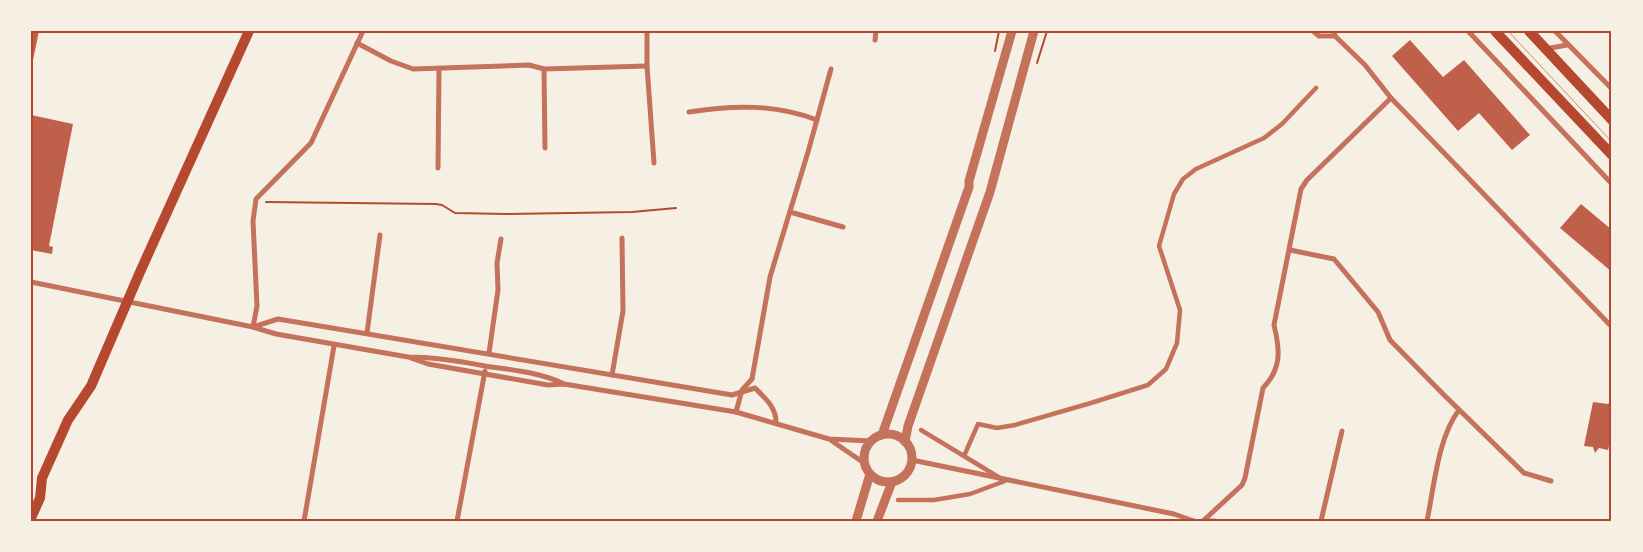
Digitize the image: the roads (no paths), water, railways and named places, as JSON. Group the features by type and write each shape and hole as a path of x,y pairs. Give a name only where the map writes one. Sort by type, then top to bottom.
{"main road":[{"path":"31,518 39,502 41,484 46,470 68,420 91,386 249,31"},
{"path":"1495,31 1612,155"},
{"path":"1529,31 1612,120"}],"street":[{"path":"253,327 257,306 253,221 256,199 311,143 363,31"},
{"path":"647,31 647,66 654,163"},
{"path":"875,40 876,31"},
{"path":"882,435 969,187 969,181 1012,31"},
{"path":"905,442 908,426 990,192 1034,31"},
{"path":"1313,31 1319,36 1336,33 1391,98 1612,327"},
{"path":"1468,31 1612,184"},
{"path":"1555,31 1611,88"},
{"path":"357,43 391,61 414,69 439,70 449,66 520,65 544,69 647,66"},
{"path":"1544,49 1567,45"},
{"path":"544,69 545,148"},
{"path":"736,412 742,390 752,379 770,277 831,69"},
{"path":"438,168 439,70"},
{"path":"964,456 978,424 996,428 1014,425 1091,403 1148,385 1166,369 1178,343 1180,310 1159,246 1174,194 1183,179 1196,169 1264,138 1282,124 1316,88"},
{"path":"1202,521 1242,485 1245,478 1263,388 1272,378 1279,362 1279,346 1274,325 1302,189 1307,180 1391,98"},
{"path":"689,112 714,108 773,107 794,111 817,120"},
{"path":"790,212 843,227"},
{"path":"367,333 380,235"},
{"path":"612,375 623,311 622,238"},
{"path":"489,353 498,290 497,263 501,239"},
{"path":"1290,250 1334,259 1378,312 1390,340 1524,473 1551,481"},
{"path":"31,282 225,323 253,327 276,334 334,346 408,357 430,357 486,366 551,378 564,384"},
{"path":"253,327 278,319 732,395 742,390 755,388 768,401 776,414 776,422"},
{"path":"304,521 334,346"},
{"path":"408,357 428,364 548,385 564,384 736,412 776,422 829,439 871,441"},
{"path":"457,521 486,366"},
{"path":"1428,521 1450,421 1459,410"},
{"path":"921,430 1004,481"},
{"path":"1321,521 1342,431"},
{"path":"829,439 864,463 870,474 880,481 892,482 904,476 912,460 910,450 905,442 891,434 882,435 871,441 864,453 864,463"},
{"path":"912,460 1004,481 1024,482 1174,514 1194,521"},
{"path":"856,521 870,474"},
{"path":"898,500 934,500 970,494 1004,481"},
{"path":"877,521 892,482"},
{"path":"1209,521 1215,521"}],"tram line":[{"path":"1508,31 1612,142"}]}
